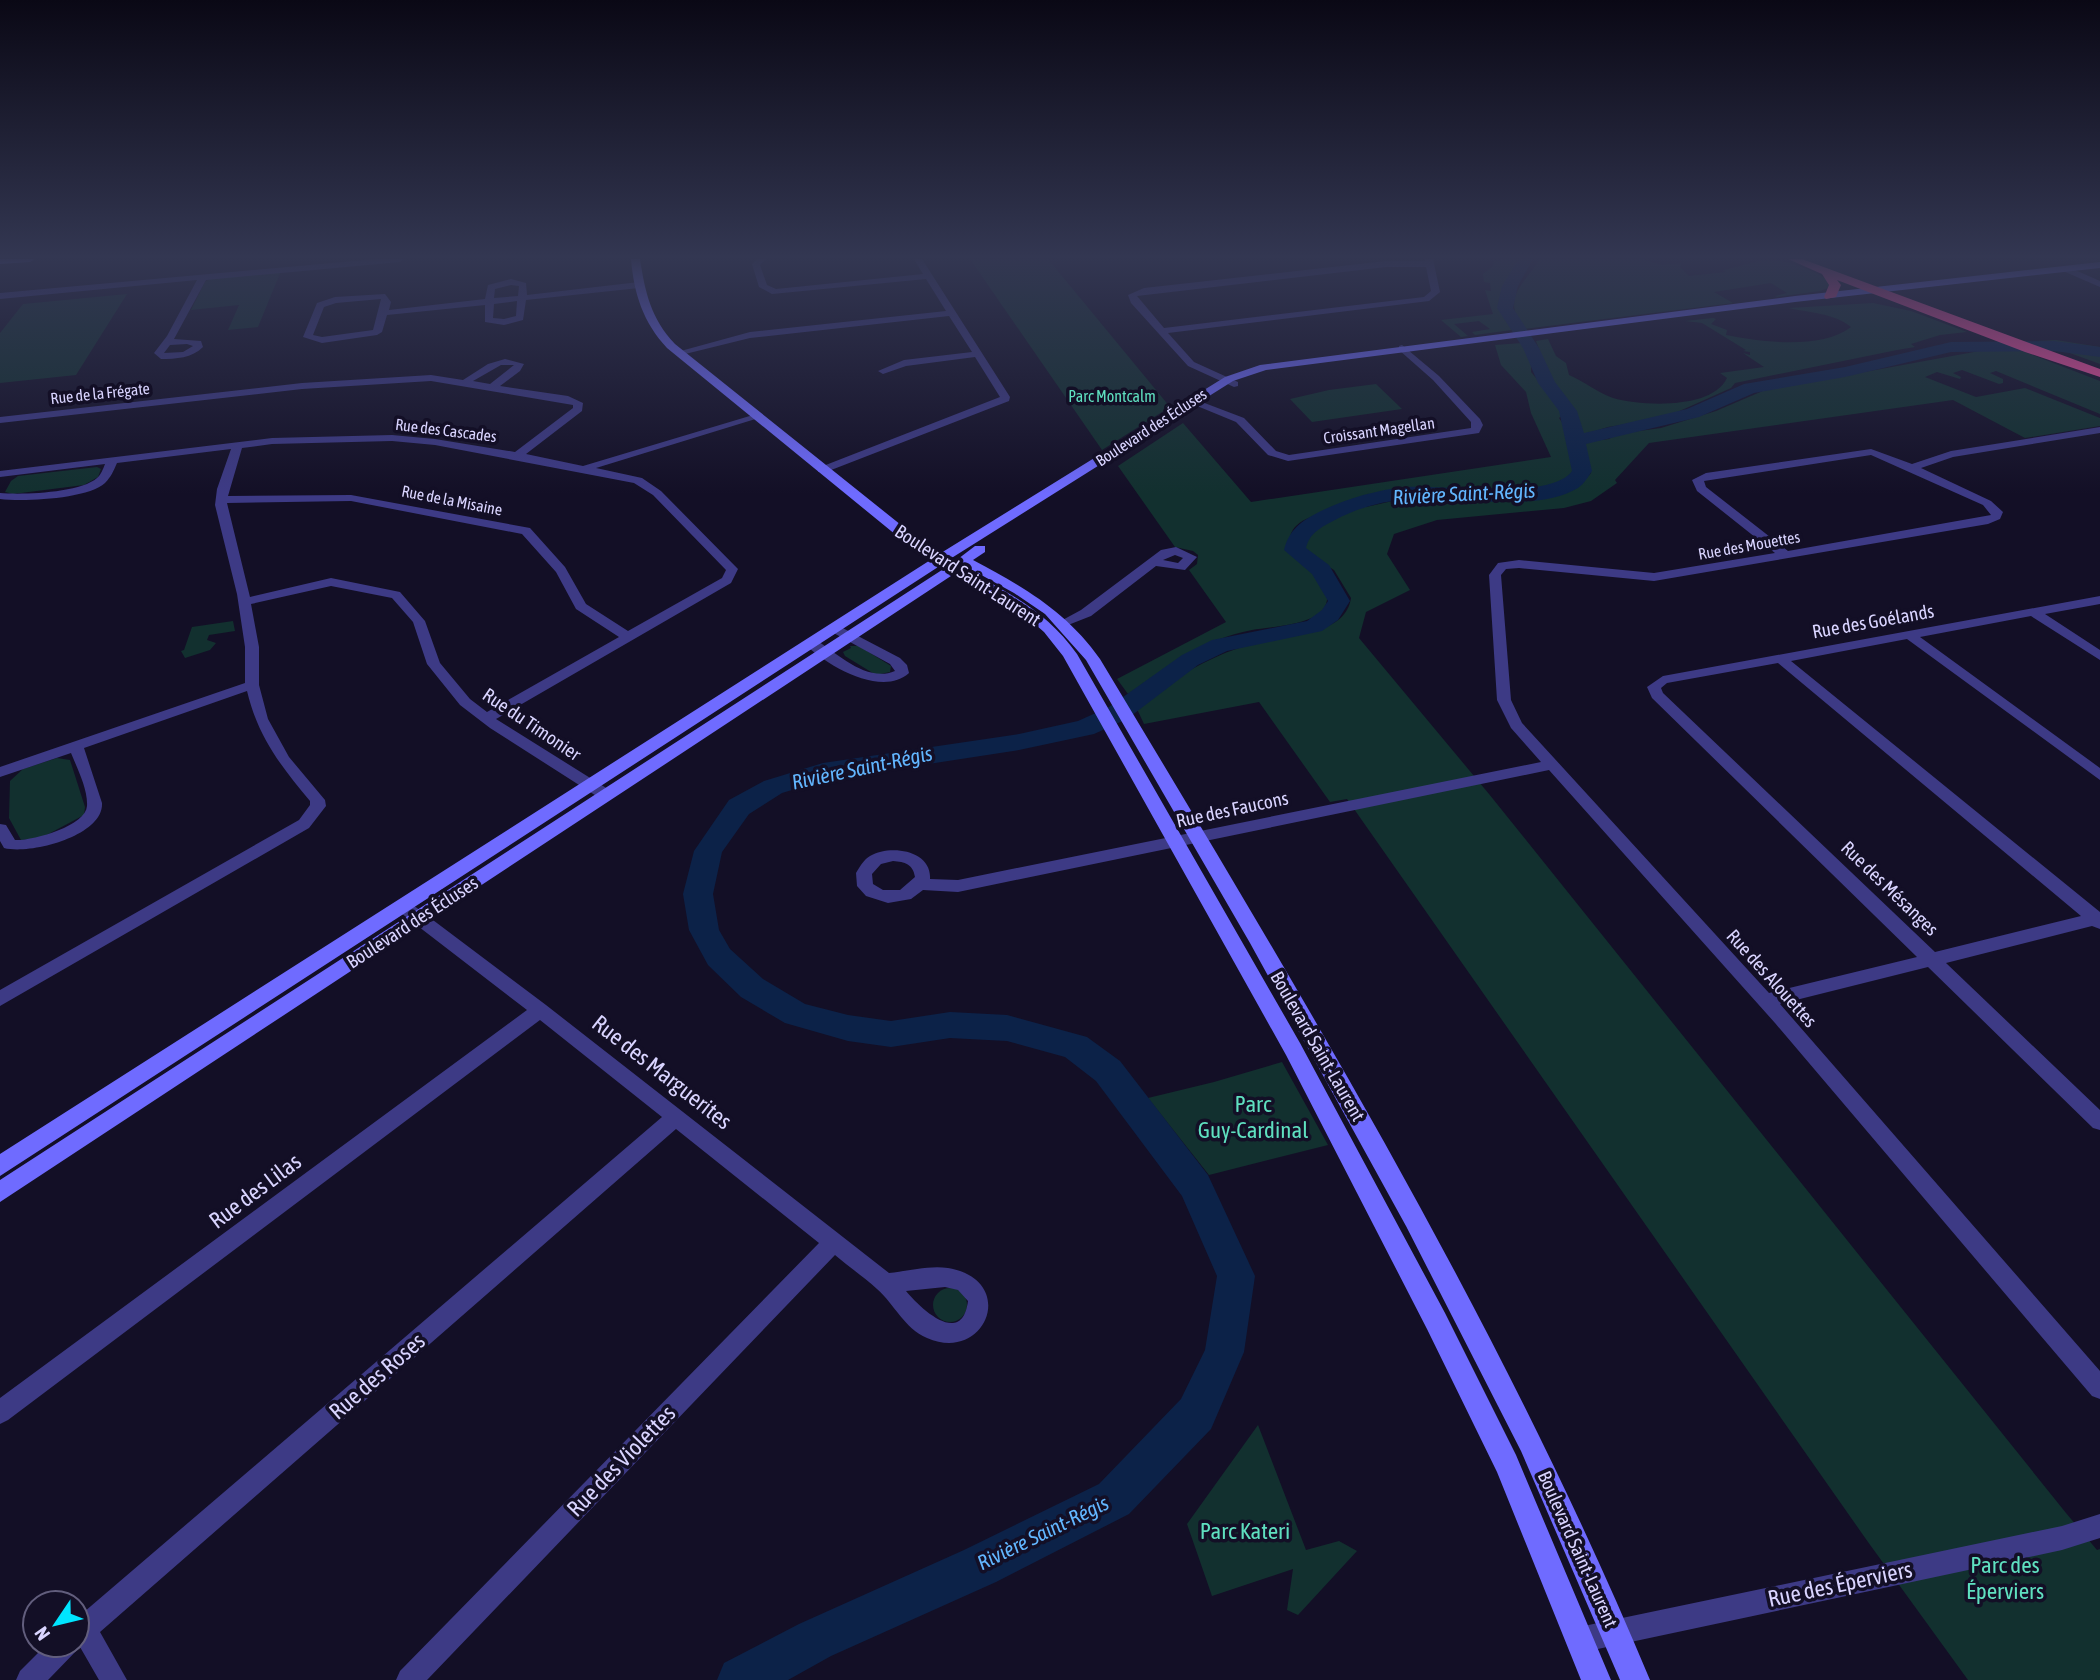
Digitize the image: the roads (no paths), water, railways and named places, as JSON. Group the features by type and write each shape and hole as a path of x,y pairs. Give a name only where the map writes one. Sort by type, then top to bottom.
{"highway":[{"path":"1996,337 2052,350 2100,372"},
{"path":"2010,337 2100,372"}],"street":[{"path":"167,342 170,337"},
{"path":"310,337 322,340 341,337"},
{"name":"Boulevard Saint-Laurent","path":"665,337 680,354 901,532 953,560 1022,590 1063,623 1082,642 1115,696 1121,725"},
{"path":"680,354 741,337"},
{"path":"822,470 1002,403 1005,397 967,337"},
{"path":"1168,337 1191,364 1230,382"},
{"name":"Boulevard des Écluses","path":"818,648 835,628 953,560 1230,382 1279,370 1509,337"},
{"name":"Croissant Magellan","path":"1195,403 1240,420 1272,453 1288,458 1475,431 1478,425 1476,421 1434,376 1405,350"},
{"path":"883,371 904,363 978,354"},
{"path":"466,382 495,364 508,361 518,363 519,368 492,387"},
{"name":"Rue de la Frégate","path":"0,420 302,386 431,378 574,400 579,405 576,411 517,456"},
{"path":"586,468 757,417"},
{"path":"1786,555 1701,489 1698,480 1706,476 1858,453 1874,453 1912,468 1951,454 2100,430"},
{"name":"Rue des Cascades","path":"0,487 4,473 300,439 401,439 517,456 631,477 657,493 730,566 732,574 727,580 628,637"},
{"path":"0,999 303,824 318,806 317,800 282,759 270,738 261,719 252,685 252,647 245,602 221,500 238,445"},
{"path":"631,477 623,470 623,463 640,451"},
{"path":"0,496 13,497 90,486 104,478 113,460"},
{"name":"Rue des Mouettes","path":"1502,566 1519,564 1648,577 1987,520 1998,513 1987,503 1912,468"},
{"name":"Rue de la Misaine","path":"221,500 351,498 526,531 561,570 581,606 628,637"},
{"name":"Boulevard Saint-Laurent","path":"953,560 1041,621 1070,654 1100,704 1121,725 1187,840 1493,1433 1596,1680"},
{"name":"Boulevard des Écluses","path":"0,1192 56,1143 818,648 851,636 953,560"},
{"path":"1063,623 1086,613 1154,562"},
{"name":"Rue des Alouettes","path":"1502,566 1495,575 1505,705 1516,725 1765,1001 2100,1388"},
{"name":"Rue du Timonier","path":"245,602 331,582 392,593 419,621 428,653 447,682 486,719 598,790"},
{"name":"Rue des Goélands","path":"1655,685 1663,680 2100,600"},
{"path":"2032,611 2100,656"},
{"path":"818,648 874,680 887,679 902,673 895,661 835,628"},
{"path":"1908,634 2100,775"},
{"path":"486,719 628,637"},
{"path":"1780,658 2098,920"},
{"path":"0,772 252,685"},
{"name":"Rue des Mésanges","path":"1655,685 1657,695 1934,959 2100,1122"},
{"path":"0,829 10,844 24,848 47,841 91,817 95,807 76,746"},
{"name":"Rue des Faucons","path":"920,884 958,886 1552,765"},
{"name":"Boulevard Saint-Laurent","path":"1187,840 1336,1075 1515,1410 1635,1680"},
{"name":"Rue des Marguerites","path":"411,912 540,1010 886,1283"},
{"path":"1765,1001 2098,920"},
{"name":"Rue des Lilas","path":"0,1412 540,1010"},
{"name":"Rue des Roses","path":"91,1622 676,1117"},
{"name":"Boulevard des Écluses","path":"0,1166 56,1143"},
{"name":"Rue des Violettes","path":"409,1680 834,1242"},
{"name":"Rue des Éperviers","path":"1579,1640 2062,1538 2100,1526"},
{"path":"91,1654 114,1680"},
{"name":"Rue des Roses","path":"29,1680 51,1659"}],"waterway":[{"path":"1524,337 1547,383 1568,411 1576,440"},
{"name":"Rivière Saint-Régis","path":"1576,440 1592,438 1610,431 1652,425 1693,413 1750,388 1845,372 1951,347 2054,346 2100,352"},
{"name":"Rivière Saint-Régis","path":"741,1680 815,1640 980,1566 1114,1499 1196,1414 1224,1352 1236,1276 1195,1186 1108,1071 1075,1046 1007,1028 950,1025 891,1034 848,1028 796,1014 752,988 719,957 704,930 698,894 708,851 739,807 773,787 823,772 1019,742 1085,728 1118,713 1190,660 1220,645 1314,626 1330,615 1339,601 1321,570 1295,550 1301,533 1309,526 1354,504 1407,493 1517,494 1558,489 1573,482 1582,471 1576,440"}],"park label":[{"name":"Parc Montcalm","path":"1112,396"},
{"name":"Parc Guy-Cardinal","path":"1253,1117"},
{"name":"Parc Kateri","path":"1245,1531"},
{"name":"Parc des Éperviers","path":"2005,1578"}]}
